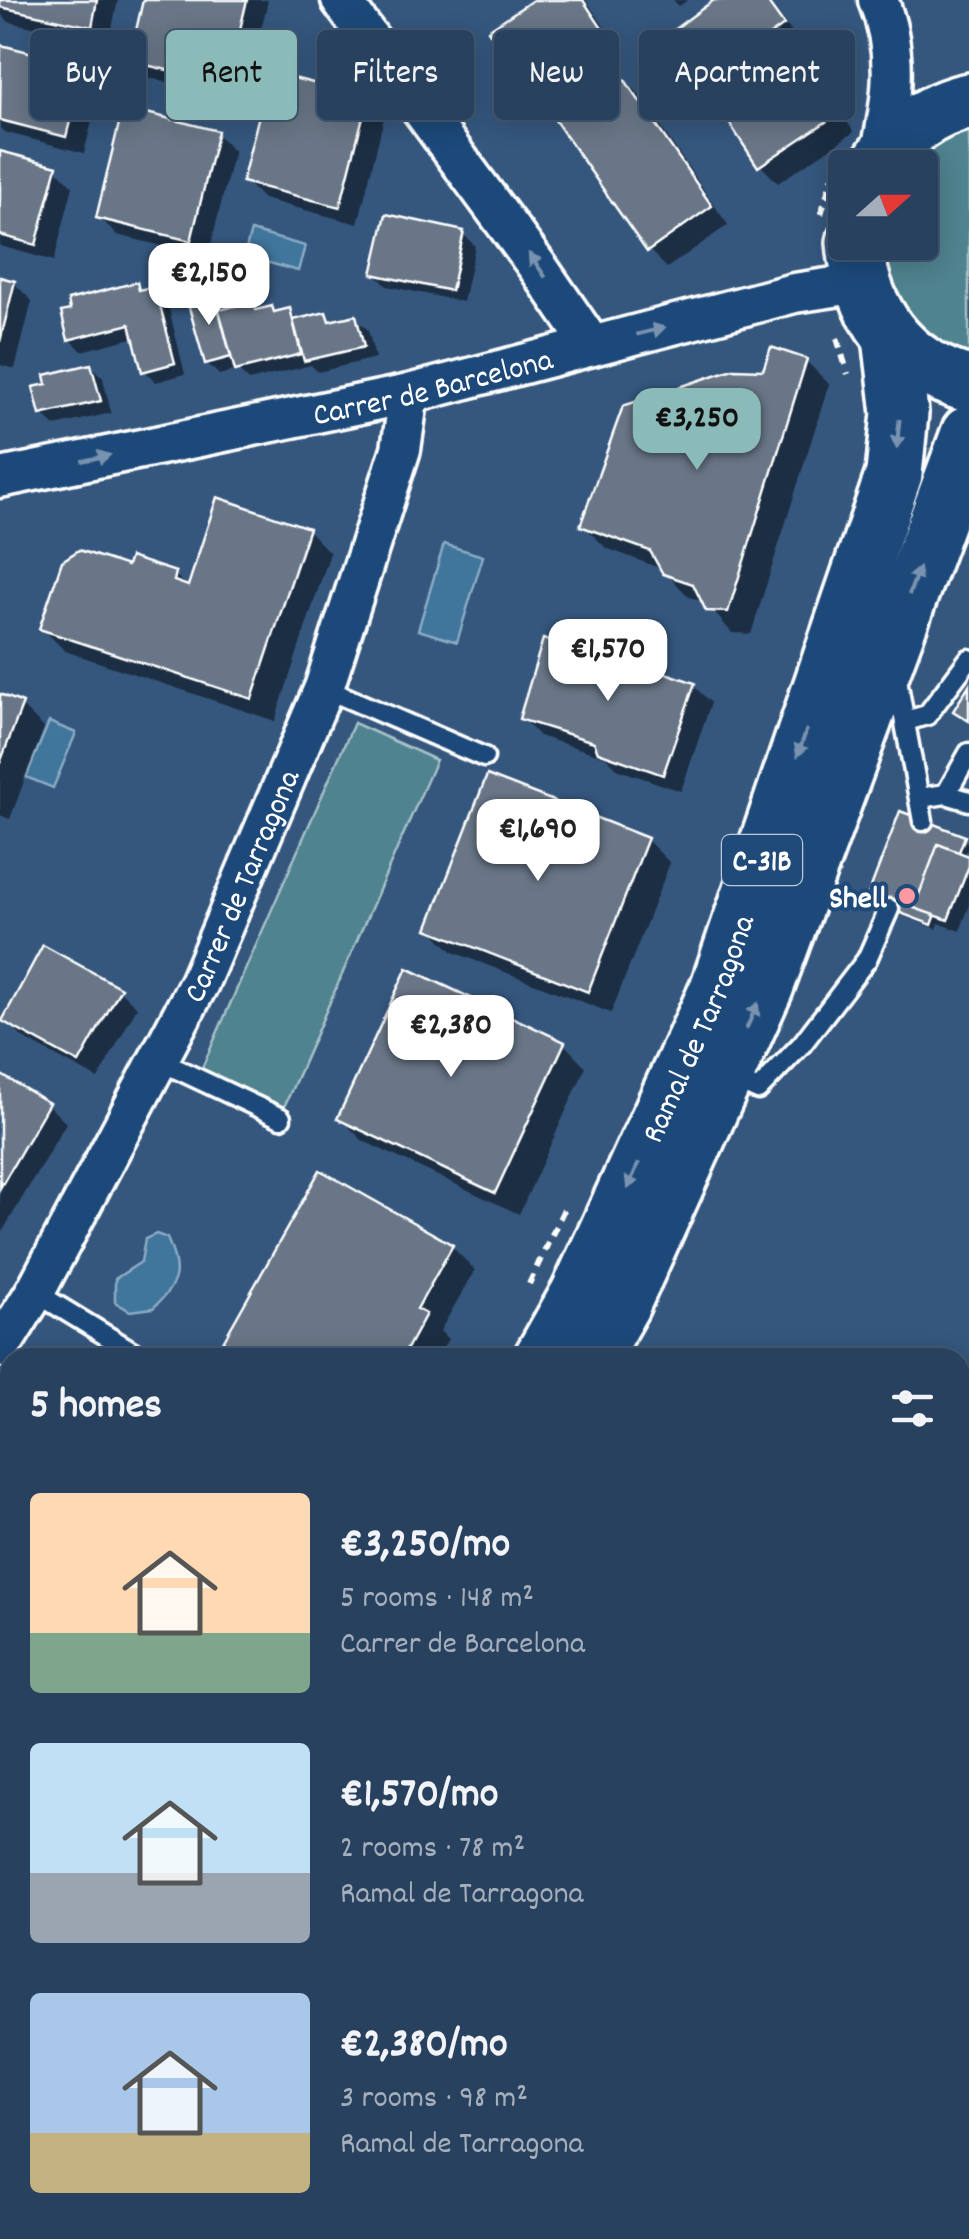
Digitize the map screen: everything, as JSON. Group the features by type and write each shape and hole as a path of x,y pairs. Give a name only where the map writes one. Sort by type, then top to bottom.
{"main road":[{"path":"887,150 965,87"},
{"name":"C-31B","path":"840,260 891,337 924,366 969,384"},
{"name":"Ramal de Tarragona","path":"548,1348 579,1294 718,989 888,492 894,474 900,413 891,337"},
{"name":"Ramal de Tarragona","path":"596,1348 622,1304 764,988 969,434"}],"street":[{"path":"341,0 529,254 592,346"},
{"path":"872,150 891,110 894,52 878,0"},
{"name":"Carrer de Barcelona","path":"0,478 409,394 794,293 838,260"},
{"name":"Carrer de Tarragona","path":"0,1348 35,1292 198,983 324,688 401,449 409,394"}],"lane":[{"path":"888,652 900,684 923,821"},
{"path":"906,721 928,715 969,659"},
{"path":"324,688 484,756"},
{"path":"946,794 969,753"},
{"path":"920,798 946,794 969,801"},
{"path":"725,1076 758,1090 802,1044 867,959 889,910"},
{"path":"160,1061 280,1118"},
{"path":"35,1292 127,1348"}],"path":[{"path":"839,260 848,375"},
{"path":"527,1289 567,1204"}],"green space":[{"path":"969,130 969,355 935,338 909,312 892,279 888,260 938,260 938,150 930,150"},
{"path":"354,723 436,760 284,1107 201,1070"}],"water":[{"path":"251,231 305,246 298,271 244,256"},
{"path":"444,544 483,556 457,642 418,630"},
{"path":"49,722 76,733 53,788 26,777"},
{"path":"156,1234 167,1238 172,1249 176,1268 173,1283 153,1308 130,1311 115,1302 115,1279 141,1262 145,1239"}],"building":[{"path":"0,0 97,0 92,27 0,7"},
{"path":"143,0 247,0 240,30 166,30 166,70 146,65 146,30 136,30"},
{"path":"533,0 583,0 603,30 494,30 494,39 488,30"},
{"path":"714,0 766,0 784,25 777,30 673,30"},
{"path":"1,45 30,52 30,120 70,120 66,137 0,120"},
{"path":"619,71 639,100 639,120 653,120 712,206 647,252 555,120 619,120"},
{"path":"297,79 317,84 317,120 362,120 340,207 242,182 258,120 297,120"},
{"path":"146,113 218,131 191,241 96,218 120,120 146,120"},
{"path":"727,120 829,120 758,167"},
{"path":"0,151 57,166 36,245 0,235"},
{"path":"386,214 464,231 451,291 372,274"},
{"path":"0,277 15,281 0,342"},
{"path":"137,282 139,290 155,286 175,363 142,372 130,324 68,340 61,312 70,310 68,300"},
{"path":"214,292 231,357 205,364 187,300"},
{"path":"254,301 256,310 272,306 274,312 290,308 301,354 235,371 219,310"},
{"path":"326,312 329,321 356,315 364,347 304,361 293,320"},
{"path":"771,347 807,359 728,612 706,611 693,584 663,574 650,551 580,526 623,406 733,369 763,370"},
{"path":"91,364 101,401 40,415 33,387 47,384 45,375"},
{"path":"217,497 309,528 252,699 39,629 62,561 79,550 127,566 130,557 176,572 174,581 188,586"},
{"path":"543,639 622,663 634,662 695,683 663,775 598,752 594,742 519,719"},
{"path":"969,685 969,721 953,711"},
{"path":"0,694 23,703 0,763"},
{"path":"487,775 648,838 588,992 427,929"},
{"path":"900,811 965,836 932,925 866,900"},
{"path":"938,844 969,856 969,866 948,920 914,908"},
{"path":"43,945 121,988 79,1063 2,1021"},
{"path":"407,968 565,1042 495,1193 337,1119"},
{"path":"0,1074 49,1103 0,1188"},
{"path":"320,1170 453,1245 417,1309 426,1314 407,1348 219,1348"}],"place":[{"name":"Shell","path":"907,896"}]}
